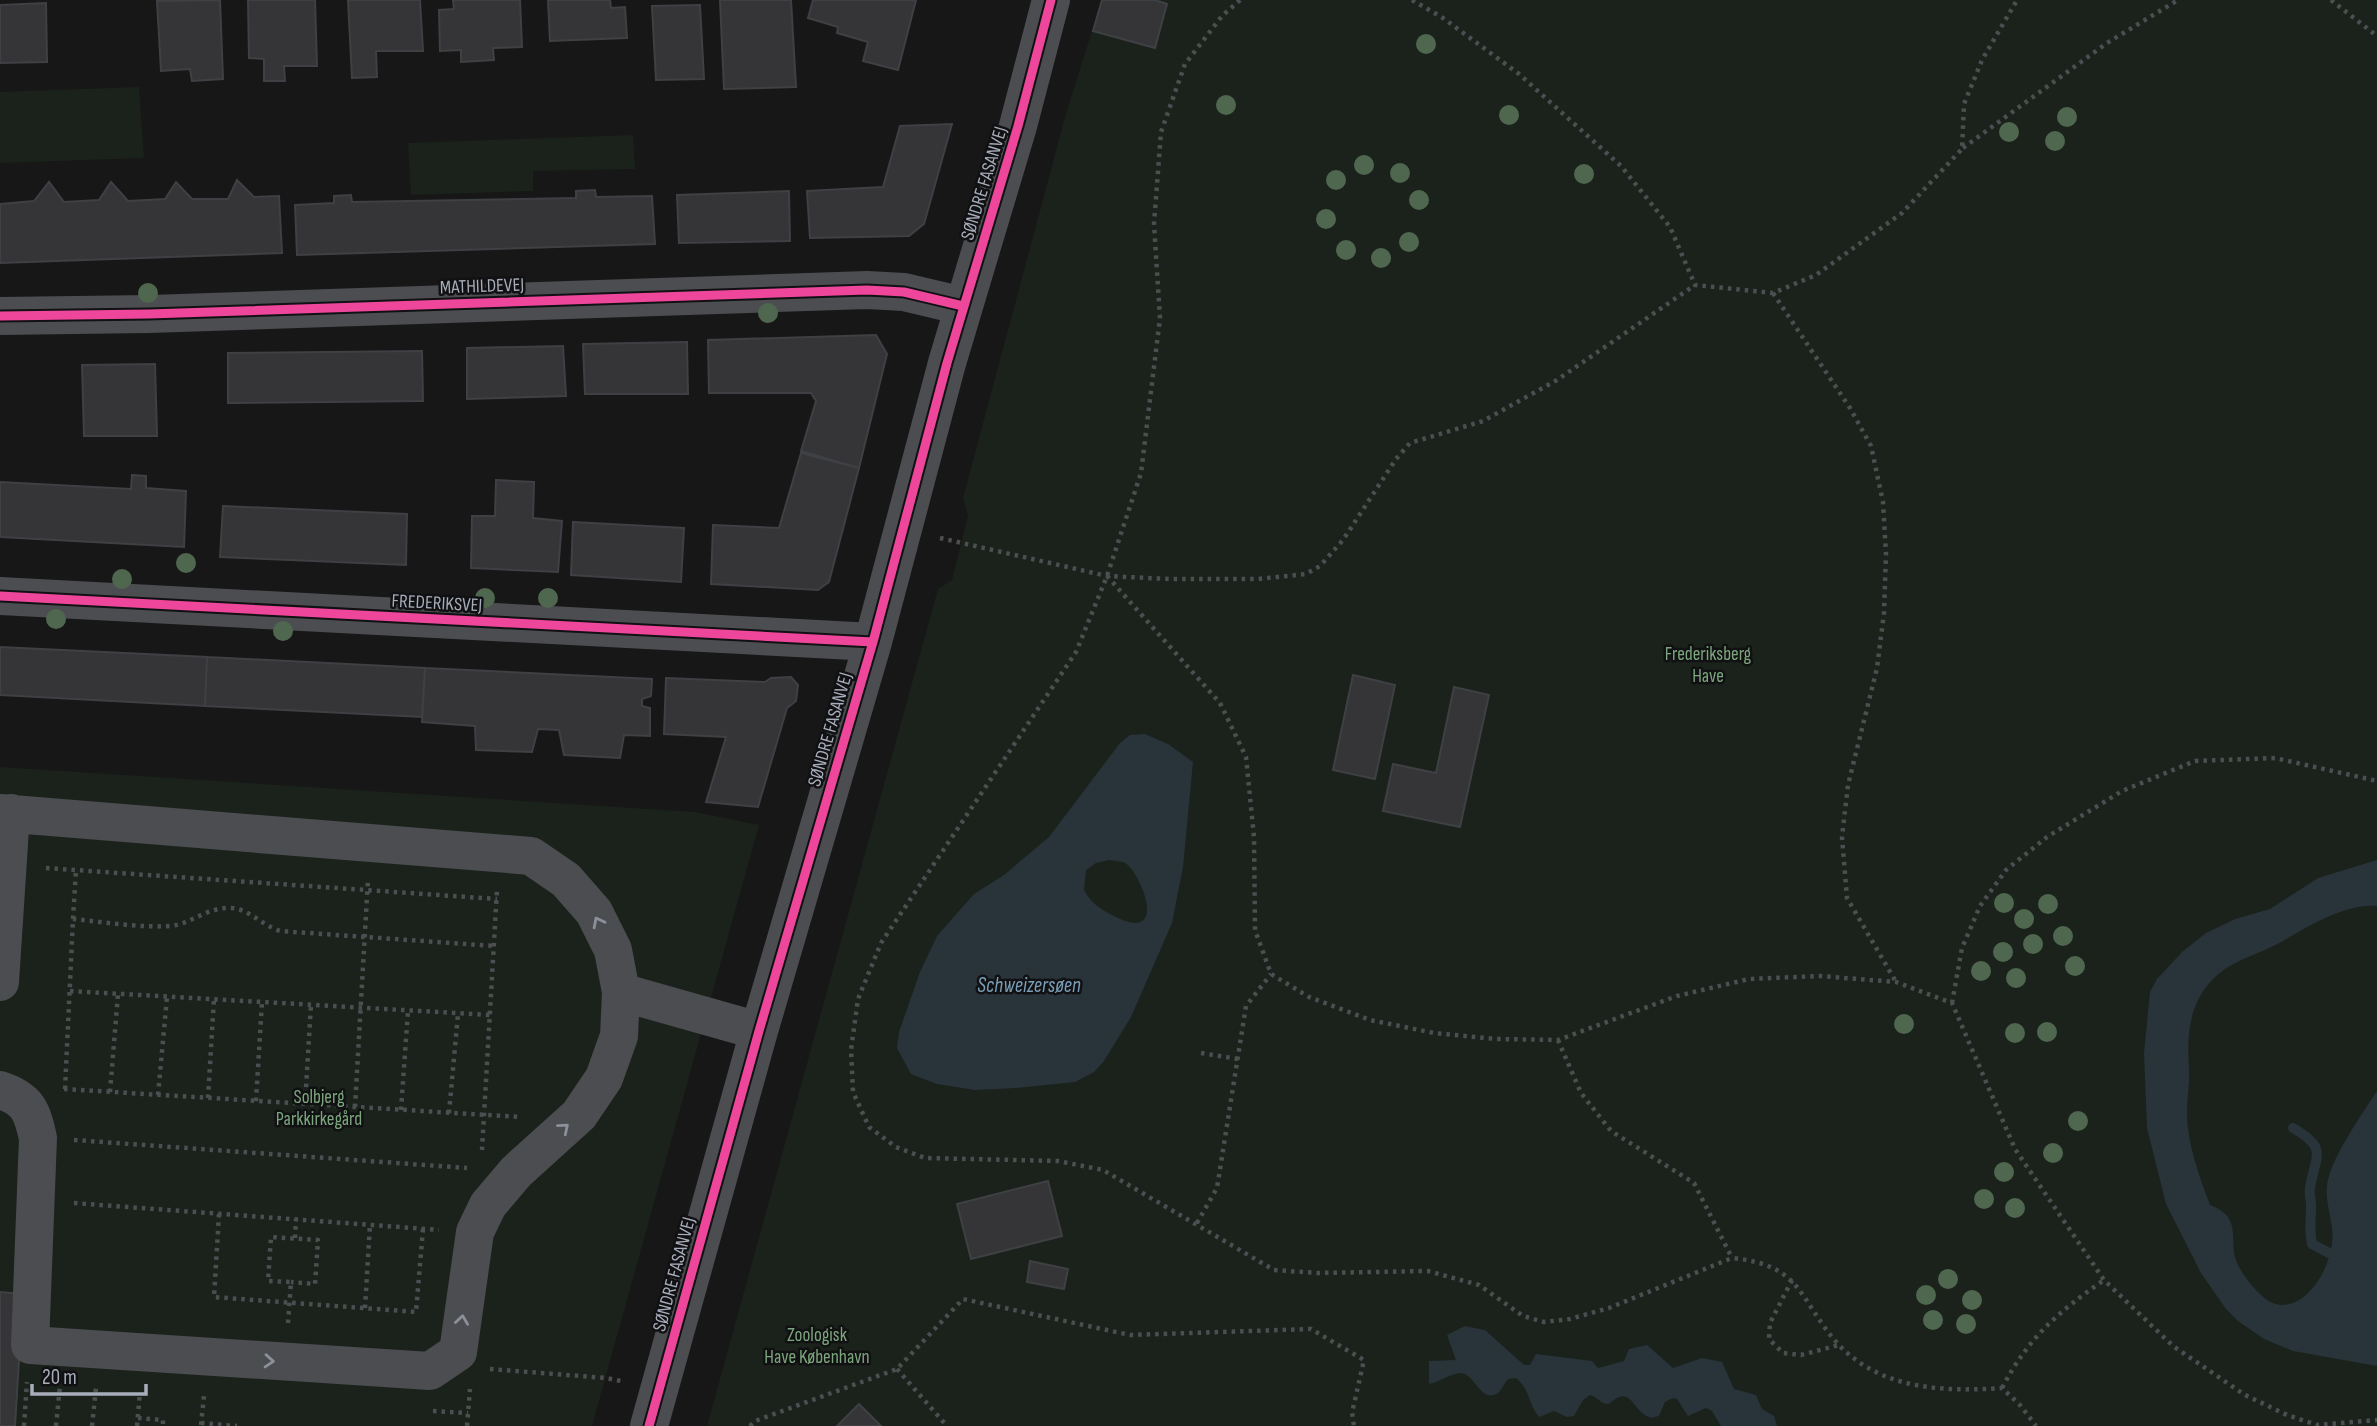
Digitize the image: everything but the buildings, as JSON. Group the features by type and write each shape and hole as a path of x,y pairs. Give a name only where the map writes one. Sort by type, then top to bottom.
{"street":[{"name":"SØNDRE FASANVEJ","path":"649,1426 759,1031 873,642 963,306 1018,126 1051,0"},
{"name":"MATHILDEVEJ","path":"0,316 163,314 867,290 904,292 963,306"},
{"name":"FREDERIKSVEJ","path":"0,596 873,642"},
{"path":"0,982 7,866 5,813 531,856 566,880 594,912 613,950 621,992 619,1036 604,1078 579,1115 498,1171 488,1205 475,1232 457,1352 430,1371 30,1345 17,1272 36,1200 38,1138 32,1111 15,1095 0,1090"},
{"path":"621,992 759,1031"}],"path":[{"path":"1240,0 1222,16 1185,64 1161,132 1154,225 1160,318 1141,473 1107,576 1076,652 881,943 858,999 851,1049 853,1092 869,1127 896,1147 925,1158 1058,1161 1103,1170 1274,1270 1318,1273 1428,1271 1479,1285 1523,1316 1544,1322 1570,1319 1609,1308 1732,1258 1770,1265 1791,1280 1839,1345 1864,1364 1892,1380 1938,1389 2002,1388 2036,1426"},
{"path":"1412,0 1443,18 1519,74 1621,166 1670,227 1695,285"},
{"path":"1962,149 1964,104 1982,60 2017,0"},
{"path":"902,528 962,545 1107,576 1245,579 1306,574 1320,566 1343,540 1396,459 1410,443 1483,421 1547,386 1695,285 1773,293 1816,275 1902,213 1962,149 2107,43 2178,0"},
{"path":"2331,0 2377,36"},
{"path":"1773,293 1850,408 1871,446 1883,502 1886,566 1884,613 1877,668 1848,785 1842,837 1847,898 1896,982"},
{"path":"1107,576 1220,703 1246,757 1254,836 1255,930 1271,974 1309,997 1370,1020 1447,1034 1496,1039 1558,1040 1677,996 1749,979 1820,976 1896,982 1952,1003"},
{"path":"2377,781 2275,758 2195,761 2122,791 2047,837 2006,870 1980,906 1962,948 1952,1003 2015,1149 2104,1280 2174,1346 2209,1373 2256,1401 2317,1425 2377,1420"},
{"path":"355,1107 370,843"},
{"path":"38,1138 498,1171 484,1115 500,854"},
{"path":"7,866 497,899"},
{"path":"65,1089 76,870"},
{"path":"73,919 173,926 207,912 229,908 247,911 268,927 279,931 494,946"},
{"path":"1197,1223 1217,1188 1246,1006 1271,974"},
{"path":"70,991 490,1015"},
{"path":"110,1092 118,993"},
{"path":"158,1095 167,996"},
{"path":"208,1098 214,999"},
{"path":"256,1101 262,1002"},
{"path":"305,1104 311,1005"},
{"path":"401,1110 408,1011"},
{"path":"449,1113 458,1014"},
{"path":"1558,1040 1581,1093 1611,1131 1694,1183 1732,1258"},
{"path":"1201,1053 1238,1059"},
{"path":"52,1088 573,1120"},
{"path":"36,1200 475,1232"},
{"path":"219,1214 214,1297 289,1303 416,1312 423,1229"},
{"path":"295,1238 296,1219"},
{"path":"365,1308 370,1224"},
{"path":"271,1237 318,1240 315,1284 290,1282 268,1281 271,1237"},
{"path":"1791,1280 1770,1323 1769,1339 1783,1353 1801,1355 1839,1345"},
{"path":"2002,1388 2013,1367 2046,1325 2104,1280"},
{"path":"285,1362 290,1282"},
{"path":"750,1426 755,1421 897,1369 963,1300 1130,1335 1311,1329 1364,1360 1352,1413 1354,1426"},
{"path":"481,1369 606,1378 659,1390"},
{"path":"897,1369 947,1426"},
{"path":"56,1426 60,1386"},
{"path":"92,1426 96,1388"},
{"path":"137,1426 140,1392"},
{"path":"204,1396 201,1425 237,1426"},
{"path":"138,1418 163,1420 163,1426"}],"green space":[{"name":"Frederiksberg Have","path":"1102,0 2377,0 2377,1426 707,1426 938,589 952,580 968,516 963,498 1067,110"},
{"path":"139,87 144,158 0,163 0,92"},
{"path":"633,135 635,169 533,171 533,191 411,195 408,143"},
{"name":"Solbjerg Parkkirkegård","path":"0,767 695,812 759,825 592,1426 0,1426"}],"water":[{"name":"Schweizersøen","path":"1145,734 1168,744 1193,762 1183,867 1172,923 1131,1017 1104,1061 1094,1072 1075,1082 1016,1088 975,1090 937,1084 911,1074 897,1048 899,1032 920,972 937,936 974,894 1004,875 1049,837 1120,743 1130,735","holes":["1109,860 1125,863 1138,879 1147,904 1146,915 1141,922 1130,922 1107,912 1093,902 1084,890 1086,870 1096,863"]},
{"path":"2377,860 2377,906 2353,908 2316,923 2229,967 2205,989 2194,1010 2189,1033 2187,1112 2191,1148 2198,1171 2210,1205 2229,1218 2233,1230 2235,1259 2250,1283 2263,1297 2270,1302 2284,1305 2296,1302 2312,1289 2330,1255 2332,1228 2327,1198 2328,1180 2342,1146 2377,1091 2377,1366 2293,1351 2264,1339 2226,1309 2201,1273 2166,1204 2147,1128 2144,1053 2150,992 2157,979 2182,952 2206,933 2235,919 2270,909 2318,878"},
{"path":"1465,1326 1485,1330 1524,1365 1530,1365 1536,1354 1592,1361 1598,1368 1624,1361 1629,1349 1647,1345 1673,1368 1702,1358 1722,1362 1734,1389 1756,1395 1762,1409 1774,1416 1777,1426 1721,1426 1712,1411 1706,1408 1688,1416 1677,1399 1673,1398 1665,1402 1659,1416 1651,1418 1631,1400 1622,1396 1609,1404 1590,1395 1583,1400 1574,1416 1567,1417 1554,1411 1539,1417 1524,1387 1516,1378 1508,1379 1498,1393 1492,1395 1487,1395 1461,1373 1429,1384 1429,1361 1456,1360 1447,1335"}],"waterway":[{"path":"2293,1128 2316,1148 2310,1190 2311,1239 2312,1244 2329,1253"}],"cycle path":[{"path":"649,1426 759,1031 873,642 947,363 1018,126 1051,0"},
{"path":"0,316 149,314 867,290 904,292 963,306"},
{"path":"0,596 873,642"}],"park label":[{"name":"Zoologisk Have København","path":"817,1345"}]}
